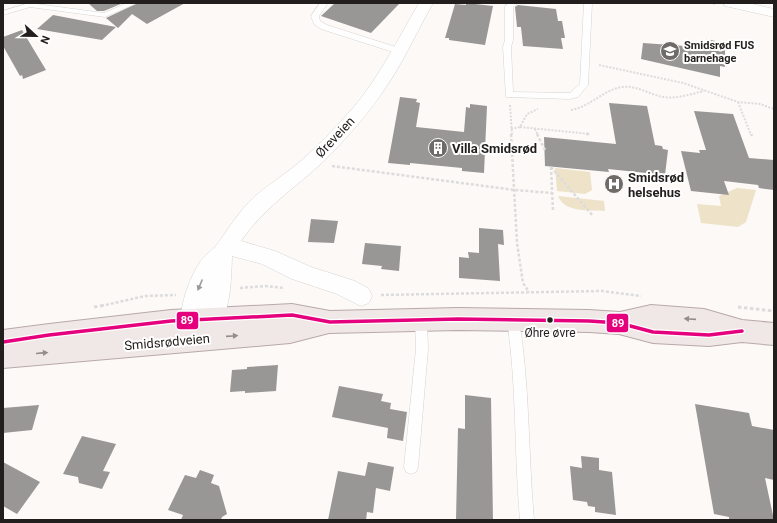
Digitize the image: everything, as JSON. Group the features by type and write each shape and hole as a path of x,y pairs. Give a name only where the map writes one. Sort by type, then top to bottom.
{"main road":[{"name":"Smidsrødveien","path":"3,342 49,334 199,326 290,332 330,322 421,320 513,320 619,323 653,332 709,335 742,331 774,334"},
{"name":"Smidsrødveien","path":"3,356 199,326"}],"street":[{"name":"Øreveien","path":"224,250 251,212 314,160 367,102 384,80 426,3"},
{"path":"730,3 774,13"},
{"path":"199,326 222,268 224,250 249,251 268,257 305,275 338,284 355,291 361,296"}],"lane":[{"path":"3,13 30,5 105,15 133,3"},
{"path":"324,3 315,16 317,22 324,27 399,51"},
{"path":"514,3 509,6 509,40 507,47 509,95 575,95 584,85 588,3"},
{"path":"411,468 422,349 421,320"},
{"path":"513,320 518,352 524,488 527,520"}],"path":[{"path":"585,62 684,83 738,102 760,104 774,109"},
{"path":"566,110 573,110 590,104 606,93 622,87 634,87 659,96 673,98 704,91"},
{"path":"509,95 517,243 523,283 530,292"},
{"path":"738,102 752,136"},
{"path":"520,128 527,114 538,109 545,109"},
{"path":"511,129 520,128 590,134"},
{"path":"534,129 545,150"},
{"path":"314,160 331,166 515,190 552,193"},
{"path":"553,211 551,167 593,216"},
{"path":"237,289 265,286 289,288"},
{"path":"361,296 602,291 649,297"},
{"path":"735,307 774,311"}],"shaded area":[{"path":"555,168 590,172 592,190 585,194 557,191"},
{"path":"737,188 756,190 746,222 738,227 701,223 697,204 721,206 719,196"},
{"path":"558,196 604,201 605,211 578,210 566,205"}],"building":[{"path":"88,3 123,3 104,11 97,11"},
{"path":"138,3 185,3 147,24 132,14 118,28 106,18"},
{"path":"335,3 400,3 371,33 321,16"},
{"path":"466,3 493,6 485,45 449,40 449,38 445,38 455,4 466,5"},
{"path":"518,5 556,9 558,21 562,21 565,38 561,38 563,49 523,46 521,27 517,27 515,7"},
{"path":"53,15 116,27 102,40 37,29"},
{"path":"22,30 46,70 23,79 22,75 20,76 3,46 3,37"},
{"path":"706,39 725,43 725,67 720,66 720,77 641,59 643,43 699,47 699,41 706,42"},
{"name":"Villa Smidsrød","path":"400,97 417,99 416,102 420,103 416,127 464,132 466,107 470,108 470,104 487,106 484,173 462,171 462,168 410,163 410,165 388,163"},
{"path":"609,103 647,106 655,145 662,146 663,149 668,150 665,175 608,169 609,172 545,166 544,137 616,144"},
{"path":"694,111 733,114 749,158 774,160 774,190 759,188 758,185 724,181 729,195 691,191 681,151 700,153 699,150 706,150"},
{"path":"311,219 338,221 334,243 308,242"},
{"path":"479,228 503,230 504,245 498,244 500,281 459,278 459,257 469,258 468,252 479,253"},
{"path":"365,243 401,246 399,271 381,269 382,266 362,264"},
{"path":"278,365 276,391 245,393 245,391 230,392 232,370 247,369 247,367"},
{"path":"339,386 383,394 381,401 391,403 390,409 407,412 403,441 387,438 388,428 332,417"},
{"path":"465,395 491,398 493,520 456,520 458,428 465,429"},
{"path":"695,404 749,413 752,426 774,430 774,480 765,478 774,520 729,520 729,517 714,514"},
{"path":"39,405 32,430 3,433 3,408"},
{"path":"82,436 116,444 103,471 110,472 102,489 79,483 78,477 63,474"},
{"path":"581,456 599,458 599,470 612,472 616,515 595,512 595,507 588,506 587,502 573,500 570,466 582,468"},
{"path":"3,462 40,482 17,514 3,506"},
{"path":"368,462 394,467 390,491 376,488 373,513 367,512 366,520 328,520 338,471 365,476"},
{"path":"200,470 214,475 211,483 219,486 227,514 222,517 221,520 181,520 183,515 168,510 185,475 196,478"}],"transit line":[{"name":"89","path":"3,342 49,335 171,321 292,315 330,322 458,319 589,321 619,323 653,332 709,335 742,331"}],"place":[{"name":"Smidsrød FUS barnehage","path":"670,51"},
{"name":"Villa Smidsrød","path":"438,148"},
{"name":"Smidsrød helsehus","path":"614,184"},
{"name":"Øhre øvre","path":"550,320"}]}
